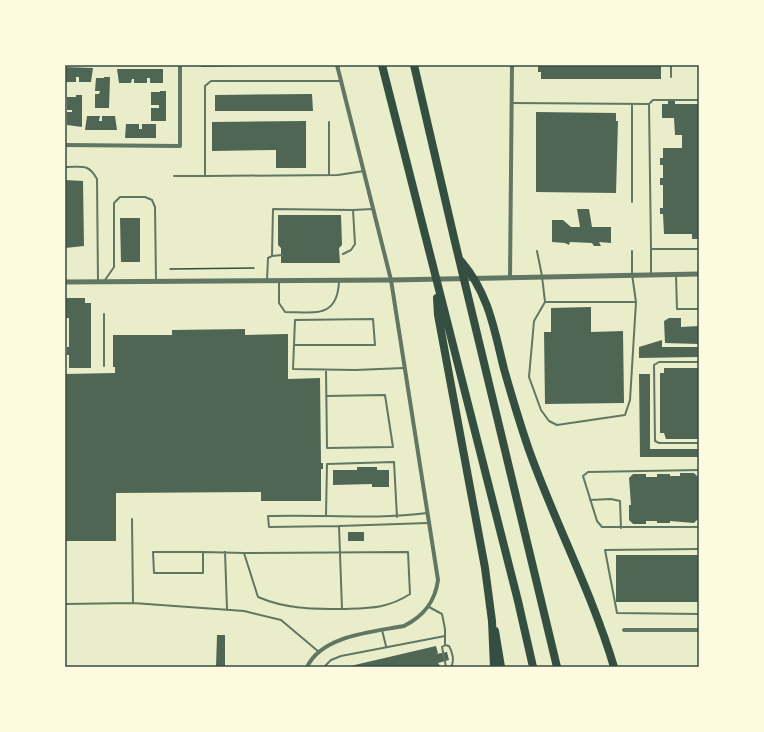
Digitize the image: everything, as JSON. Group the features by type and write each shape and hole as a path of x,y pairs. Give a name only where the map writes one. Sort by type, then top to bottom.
{"highway":[{"path":"382,65 436,281 484,562 492,621 494,667"},
{"path":"414,65 557,667"},
{"path":"459,259 480,288 490,312 522,428 552,509 603,630 614,667"},
{"path":"441,314 533,667"},
{"path":"492,621 498,645 501,667"}],"street":[{"path":"65,145 180,146 180,65"},
{"path":"307,667 319,652 331,643 413,621 429,607 436,590 438,580 391,280 337,65"},
{"path":"510,276 512,65"},
{"path":"65,282 339,281 510,276 699,274"},
{"path":"624,630 699,630"}],"lane":[{"path":"671,65 671,77"},
{"path":"204,176 205,86 211,81 341,80"},
{"path":"512,103 649,104 653,100 699,100"},
{"path":"632,104 632,202"},
{"path":"649,104 651,274"},
{"path":"329,122 329,175"},
{"path":"65,167 85,167 92,170 97,179 98,282"},
{"path":"174,176 329,175 364,171"},
{"path":"104,282 114,267 114,203 120,197 145,197 152,200 155,207 156,282"},
{"path":"267,281 267,262 272,256 273,209 373,209"},
{"path":"343,254 351,250 355,244 353,210"},
{"path":"651,249 699,249"},
{"path":"537,252 545,302 534,322 529,378 536,403 540,410 549,421 558,425 625,415 630,400 636,302 632,274 632,252"},
{"path":"272,256 282,255"},
{"path":"676,274 676,309 699,309"},
{"path":"279,281 278,303 285,312 324,312 330,308 338,294 339,281"},
{"path":"545,302 636,302"},
{"path":"104,314 104,366"},
{"path":"294,345 375,345 373,319 295,320 293,369 326,370 404,368"},
{"path":"699,362 659,362 654,365 654,434 655,441 659,443 699,443"},
{"path":"326,370 326,396 327,448 392,447 385,395 326,396"},
{"path":"326,515 327,464 394,462 397,517"},
{"path":"699,470 588,472 583,476 597,520 602,526 621,528 699,528"},
{"path":"590,500 611,499 620,501 621,528"},
{"path":"428,512 397,517 326,515 268,516 269,527 430,523"},
{"path":"132,519 133,603"},
{"path":"339,526 342,609"},
{"path":"699,549 605,550 616,613 699,614"},
{"path":"203,552 203,573 154,573 153,552 203,552 225,552 244,553 408,552 410,594 396,603 372,608 299,609 274,604 258,597 244,553"},
{"path":"225,552 227,610"},
{"path":"65,604 133,603 244,611 281,620 319,652"},
{"path":"429,607 442,614 445,629 445,645 442,651 446,667"},
{"path":"382,630 386,646"},
{"path":"324,667 331,660 341,656 386,646 445,636"},
{"path":"445,645 451,649 453,662 451,667"}],"path":[{"path":"170,269 254,268"}],"building":[{"path":"201,65 249,65 249,66 201,67"},
{"path":"538,65 661,65 661,79 541,79 541,72 538,72"},
{"path":"65,67 93,68 91,82 79,82 79,77 76,77 76,82 65,82"},
{"path":"117,69 163,69 163,83 150,83 150,78 147,78 147,83 134,83 134,79 132,79 131,83 119,83"},
{"path":"110,77 109,108 95,108 95,94 99,94 100,91 95,91 96,78"},
{"path":"166,91 166,121 151,121 151,108 159,108 159,105 151,105 151,92"},
{"path":"312,94 313,111 215,111 215,95"},
{"path":"76,95 82,95 82,127 67,125 67,112 72,112 72,110 67,110 67,97 76,97"},
{"path":"668,100 675,100 675,104 699,104 699,239 692,239 692,234 664,234 663,214 660,214 660,208 663,208 663,185 660,185 660,178 663,178 663,165 660,165 660,158 663,158 663,148 682,148 682,135 675,135 674,118 662,118 662,104 668,104"},
{"path":"536,112 616,113 616,121 618,121 616,193 536,192"},
{"path":"87,116 100,116 99,121 102,121 102,116 115,116 117,130 85,130"},
{"path":"306,121 306,168 276,168 276,150 212,151 212,122"},
{"path":"126,124 139,124 139,129 142,129 142,124 156,124 156,138 125,138"},
{"path":"65,180 83,181 84,246 65,248"},
{"path":"577,209 589,209 592,227 611,227 611,243 599,242 601,246 594,246 592,243 570,242 569,245 565,243 552,242 552,220 563,220 571,227 580,227"},
{"path":"278,215 341,215 342,245 339,248 340,263 281,263 281,248 278,245"},
{"path":"120,218 140,218 140,262 121,262"},
{"path":"65,298 85,298 85,303 91,303 91,368 69,368 69,355 67,355 67,347 69,347 69,318 65,318"},
{"path":"591,307 591,332 623,331 624,403 545,404 544,332 551,332 551,308"},
{"path":"669,318 681,318 681,327 699,326 699,344 665,343 664,321"},
{"path":"245,329 245,335 288,334 288,379 320,378 321,463 323,463 323,469 321,469 321,501 261,501 261,492 116,493 116,541 65,541 65,374 115,373 115,367 113,367 113,335 172,335 172,330"},
{"path":"662,340 662,347 699,347 699,357 639,358 639,347"},
{"path":"664,368 699,368 699,439 666,439 664,433 660,433 660,373 664,373"},
{"path":"639,374 650,374 650,449 699,449 699,457 640,457"},
{"path":"357,467 377,467 377,470 389,470 389,487 372,487 372,484 333,485 333,470 357,470"},
{"path":"680,473 694,473 698,477 698,519 694,523 670,521 670,523 657,523 657,521 646,521 646,524 633,524 629,520 629,505 631,505 629,478 633,474 646,474 646,477 657,477 657,474 680,476"},
{"path":"348,532 364,532 364,541 348,541"},
{"path":"616,555 699,555 699,602 616,602"},
{"path":"217,635 225,635 225,667 216,667"},
{"path":"436,646 438,653 436,654 447,652 449,660 438,663 441,667 346,667"}]}
